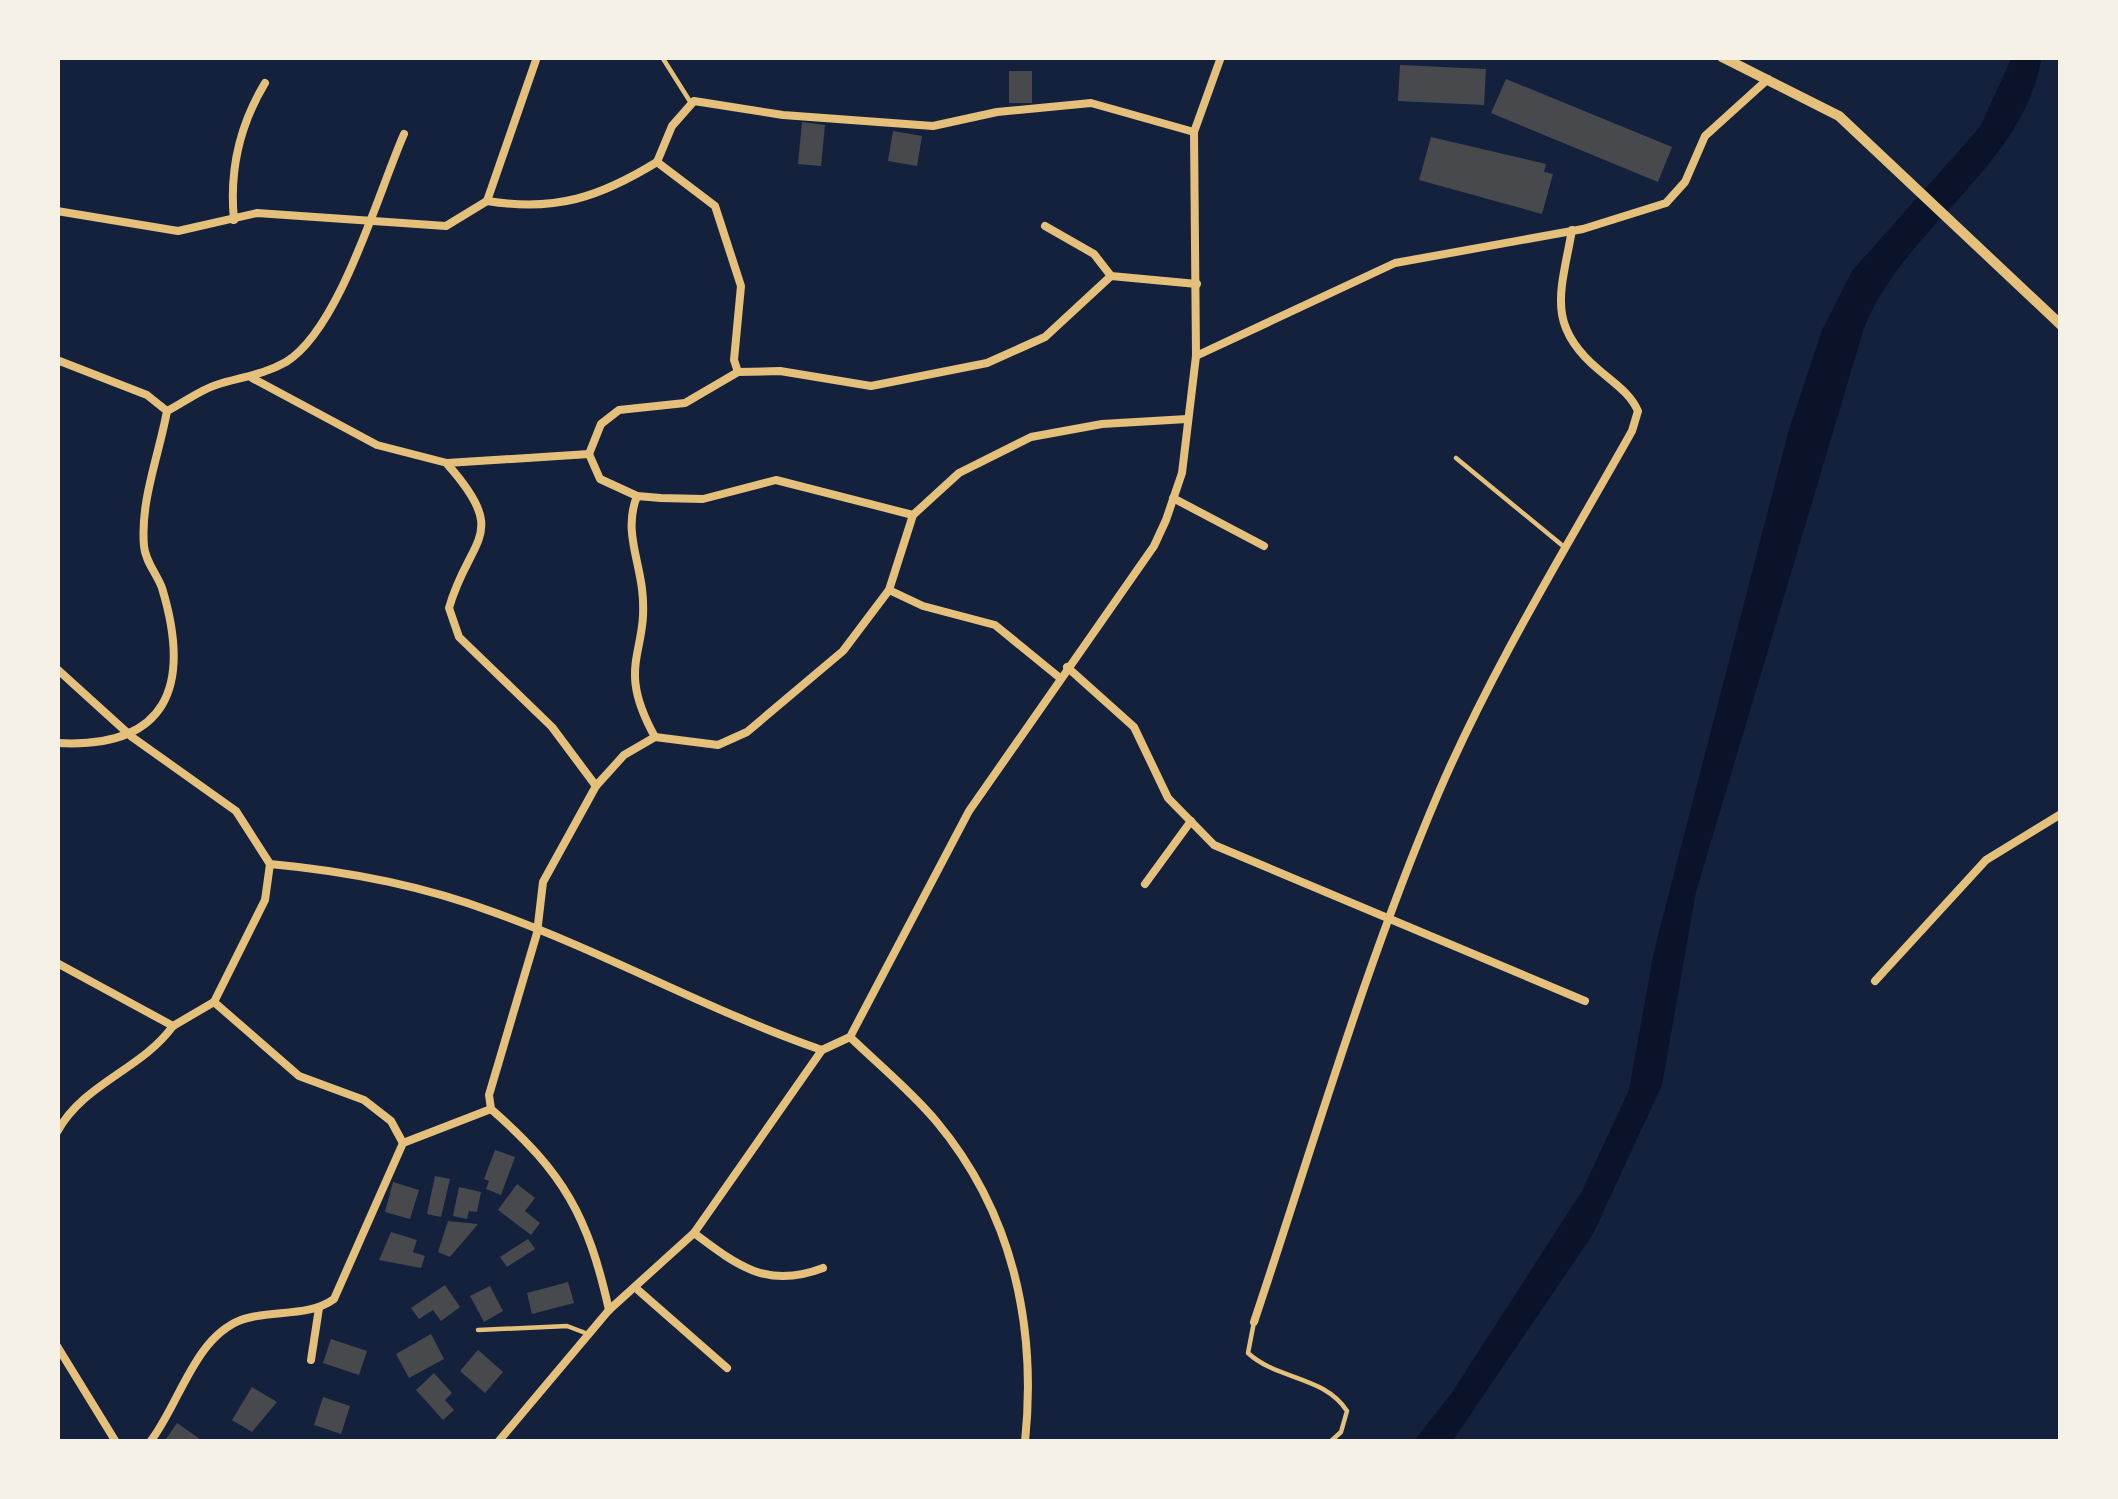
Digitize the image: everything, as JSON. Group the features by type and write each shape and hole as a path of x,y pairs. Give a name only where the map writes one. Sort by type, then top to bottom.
{"main road":[{"path":"1722,57 1850,124 2061,325"}],"street":[{"path":"487,201 537,57"},
{"path":"498,1442 609,1310 638,1290 694,1233 822,1050 850,1037 969,811 1154,545 1173,498 1196,356 1194,132 1221,57"},
{"path":"1196,356 1395,263 1572,230 1666,203 1685,182 1706,136 1768,79"},
{"path":"233,220 232,168 243,124 265,83"},
{"path":"57,211 178,232 257,213 446,226 487,201 538,204 594,197 657,162 672,126 691,103 933,126 997,112 1090,103 1194,132"},
{"path":"57,743 93,745 132,737 160,714 168,686 170,630 161,587 144,551 145,510 167,411 215,385 252,378 291,359 327,316 404,134"},
{"path":"657,162 715,206 741,286 734,360 738,372"},
{"path":"1045,226 1094,254 1112,276 1197,284"},
{"path":"1254,1322 1389,921 1438,792 1638,411 1632,398 1571,346 1561,323 1572,230"},
{"path":"914,515 776,480 703,499 637,496 600,478 590,454 601,424 619,410 685,403 738,372 780,371 871,386 956,371 1045,337 1112,276"},
{"path":"57,360 147,395 167,411"},
{"path":"252,378 377,446 447,464 590,454"},
{"path":"490,1109 491,1082 537,933 543,882 596,786 624,755 655,737 718,746 747,732 843,651 889,590 914,515 959,472 1004,446 1102,424 1187,419"},
{"path":"447,464 477,497 483,530 448,608 459,637 552,727 596,786"},
{"path":"637,496 629,526 643,593 632,661 637,705 655,737"},
{"path":"1173,498 1264,545"},
{"path":"889,590 995,625 1060,678"},
{"path":"1067,667 1134,727 1168,797 1214,845 1585,1001"},
{"path":"57,669 132,737 236,811 270,864 265,900 214,1002 173,1026 155,1046 80,1098 57,1132"},
{"path":"1875,981 1986,860 2061,814"},
{"path":"1145,884 1191,821"},
{"path":"270,864 342,871 449,897 730,1018 822,1050"},
{"path":"57,963 173,1026"},
{"path":"214,1002 298,1076 364,1100 391,1121 403,1143"},
{"path":"850,1037 936,1120 976,1178 1003,1238 1028,1323 1024,1442"},
{"path":"150,1442 216,1335 254,1316 319,1308 341,1288 403,1143 490,1109"},
{"path":"490,1109 529,1143 583,1216 609,1310"},
{"path":"694,1233 763,1275 791,1281 823,1268"},
{"path":"638,1290 727,1368"},
{"path":"311,1360 319,1308"},
{"path":"57,1346 116,1442"}],"lane":[{"path":"662,57 691,103"},
{"path":"1456,458 1566,548"},
{"path":"1254,1322 1248,1353 1262,1366 1337,1394 1347,1411 1341,1432 1330,1442"},
{"path":"478,1330 567,1326 588,1334"}],"water":[{"path":"2012,57 2042,57 2030,97 2011,133 1907,257 1864,328 1696,892 1662,1085 1593,1234 1452,1442 1413,1442 1451,1394 1582,1191 1629,1090 1654,951 1788,433 1822,330 1852,271 1980,127"}],"building":[{"path":"1400,65 1486,69 1484,105 1398,101"},
{"path":"1009,71 1032,71 1032,103 1009,103"},
{"path":"1506,79 1672,147 1658,182 1491,113"},
{"path":"802,122 825,125 821,166 798,164"},
{"path":"893,131 922,136 917,166 888,161"},
{"path":"1431,137 1546,164 1544,172 1553,174 1542,214 1419,180"},
{"path":"495,1150 515,1157 501,1195 486,1189 489,1181 484,1179"},
{"path":"435,1176 450,1179 441,1217 427,1214"},
{"path":"393,1182 419,1190 410,1219 385,1212"},
{"path":"517,1184 535,1198 525,1211 540,1223 531,1235 498,1210"},
{"path":"459,1187 481,1192 477,1212 469,1211 467,1219 453,1216"},
{"path":"448,1221 478,1224 450,1257 438,1252"},
{"path":"391,1232 417,1240 413,1252 425,1256 421,1268 379,1260"},
{"path":"528,1239 535,1249 507,1267 500,1257"},
{"path":"568,1282 574,1303 532,1314 527,1293"},
{"path":"445,1285 460,1307 441,1321 433,1310 419,1319 411,1308"},
{"path":"490,1286 503,1311 484,1322 470,1296"},
{"path":"431,1334 444,1359 409,1378 396,1354"},
{"path":"331,1339 367,1351 359,1375 323,1363"},
{"path":"478,1350 503,1372 485,1393 460,1371"},
{"path":"434,1373 452,1393 445,1400 454,1410 443,1420 416,1390"},
{"path":"252,1387 277,1402 252,1432 232,1420"},
{"path":"323,1397 350,1406 341,1434 314,1425"},
{"path":"177,1423 204,1442 164,1442"}]}
